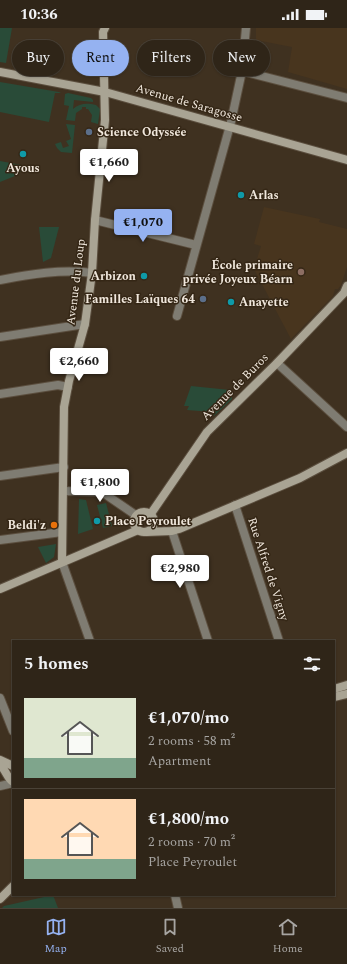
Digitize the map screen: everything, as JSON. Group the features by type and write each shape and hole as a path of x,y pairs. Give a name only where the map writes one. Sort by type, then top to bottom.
{"street":[{"name":"Avenue du Loup","path":"62,562 64,407 85,324 92,273 95,220 106,120 103,32 105,28"},
{"path":"245,40 246,28"},
{"name":"Avenue de Saragosse","path":"0,72 105,92 347,160"},
{"path":"177,316 230,127 241,76"},
{"path":"261,76 347,98"},
{"path":"95,220 196,245"},
{"path":"0,280 21,276 73,271 92,273"},
{"name":"Avenue de Buros","path":"152,518 207,432 277,363 344,293 347,286"},
{"path":"0,337 85,324"},
{"path":"277,363 347,427"},
{"path":"0,394 58,386 68,388"},
{"path":"208,640 172,532 145,512 137,516 134,522 142,531 172,532 300,478 347,453"},
{"path":"0,476 64,467"},
{"path":"63,491 102,492 137,516"},
{"name":"Rue Alfred de Vigny","path":"235,505 279,640"},
{"path":"0,589 75,556 153,527 152,518"},
{"path":"0,540 62,532"},
{"path":"62,562 90,640"},
{"path":"335,689 347,685"},
{"path":"335,698 347,694"},
{"path":"0,698 12,728"},
{"path":"0,760 11,769"},
{"path":"0,765 11,769"},
{"path":"0,780 11,769"},
{"path":"11,769 9,779 12,782"},
{"path":"0,786 12,783"},
{"path":"0,899 12,887"},
{"path":"175,896 178,908"}],"shaded area":[{"path":"256,28 347,28 347,89 288,72 292,47 270,43 270,40 256,40"},
{"name":"École primaire privée Joyeux Béarn","path":"264,207 320,219 319,222 347,229 347,267 341,285 338,289 335,289 333,296 291,339 254,269 261,246 254,244"}],"green space":[{"path":"0,28 12,28 6,63 0,62"},
{"path":"0,82 61,93 55,93 49,122 0,112"},
{"path":"68,93 91,98 93,100 93,102 74,100 73,109 84,104 96,105 100,109 98,124 91,122 92,115 86,107 82,107 82,109 76,113 75,121 66,120 69,106 64,105 65,94"},
{"path":"66,124 75,125 72,153 61,152 55,144 61,142 63,148 69,146 66,141 71,139"},
{"path":"0,161 27,166 15,176 0,182"},
{"path":"39,227 59,227 51,258 43,262"},
{"path":"191,386 230,390 232,399 214,416 212,412 187,410 189,406 184,406"},
{"path":"79,499 86,500 93,529 78,534"},
{"path":"106,503 112,526 103,528 97,505"},
{"path":"56,544 54,557 46,563 38,547"},
{"path":"53,896 58,908 2,908 4,906"}],"place":[{"name":"Science Odyssée","path":"89,132"},
{"name":"Ayous","path":"23,154"},
{"name":"Arlas","path":"241,195"},
{"name":"École primaire privée Joyeux Béarn","path":"301,272"},
{"name":"Arbizon","path":"144,276"},
{"name":"Familles Laïques 64","path":"203,299"},
{"name":"Anayette","path":"231,302"},
{"name":"Place Peyroulet","path":"97,521"},
{"name":"Beldi'z","path":"54,525"}]}
